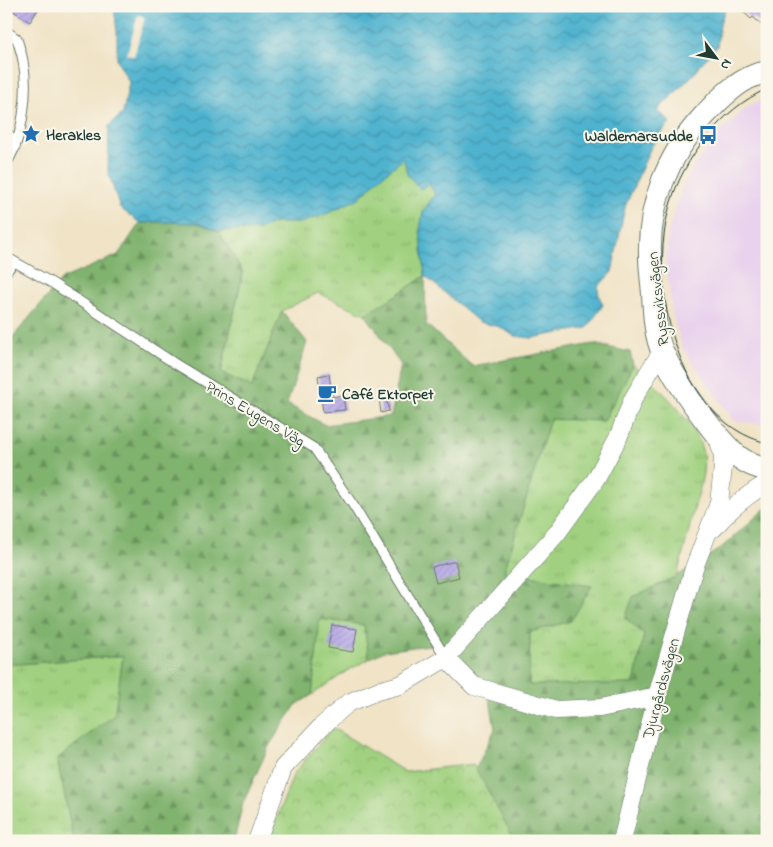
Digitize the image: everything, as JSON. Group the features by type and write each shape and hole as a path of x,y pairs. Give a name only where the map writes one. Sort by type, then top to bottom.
{"street":[{"name":"Ryssviksvägen","path":"718,437 689,398 662,352 657,329 650,255 652,219 663,179 680,145 708,112 736,86 748,78 767,72"},
{"path":"257,841 284,768 321,727 348,704 377,691 400,685 446,658 557,533 596,479 618,438 633,399 662,352"},
{"path":"718,437 744,461 767,469"},
{"name":"Djurgårdsvägen","path":"622,841 657,696 694,568 720,503 723,456 718,437"},
{"name":"Djurgårdsvägen","path":"706,538 734,506 748,494 767,483"},
{"name":"Prins Eugens Väg","path":"446,658 474,686 556,710 600,708 657,696"}],"lane":[{"path":"6,31 17,39 24,62 24,111 15,148 6,164"},
{"path":"6,132 11,137 15,148"},
{"path":"6,272 10,259"},
{"name":"Prins Eugens Väg","path":"10,259 174,363 314,448 354,505 446,658"}],"shaded area":[{"path":"767,97 767,425 734,421 683,349 672,313 666,263 668,233 675,206 694,166 721,131 745,108"}],"green space":[{"path":"403,159 407,174 420,189 429,184 435,194 423,212 420,230 425,276 365,314 318,293 282,311 252,387 221,373 243,272 218,231 258,230 275,223 300,223 326,214 359,198"},
{"path":"140,223 198,223 218,231 243,272 221,373 252,387 282,311 307,342 287,404 325,425 391,416 401,365 365,314 425,276 426,324 472,366 593,344 630,352 633,365 604,421 550,419 504,572 592,586 571,621 530,632 529,685 634,684 644,634 625,618 633,597 677,576 721,548 767,507 767,841 441,841 495,729 487,682 430,645 384,651 369,659 364,625 320,619 312,695 296,705 269,746 243,803 234,841 74,841 57,759 114,715 123,656 6,665 6,345 62,279 118,255"},
{"path":"633,365 685,417 693,429 703,454 701,484 677,576 633,597 644,634 634,684 529,685 530,632 571,621 504,572 550,419 604,421"},
{"path":"320,619 364,625 369,659 347,671 312,695"},
{"path":"123,656 115,716 57,759 74,841 6,841 6,665"},
{"path":"333,728 405,772 473,764 515,841 268,841 294,773"}],"water":[{"path":"114,6 726,6 720,24 717,47 698,67 697,71 658,110 670,122 651,147 625,207 612,272 598,287 603,305 587,328 532,338 514,336 500,327 479,322 425,276 420,230 423,212 435,194 429,184 420,189 407,174 403,159 359,198 326,214 300,223 275,223 258,230 218,231 198,223 140,223 120,208 108,172 109,126 123,113 129,82 117,60"}],"pier":[{"path":"138,15 145,17 134,56 127,54"}],"building":[{"path":"6,6 40,6 30,22"},
{"path":"737,6 766,6 767,30 753,17 751,19"},
{"path":"329,374 332,397 343,395 345,410 323,412 318,376"},
{"path":"386,396 389,411 381,413 379,397"},
{"path":"455,561 459,577 436,583 432,567"},
{"path":"332,625 357,629 353,652 328,648"}],"tram line":[{"path":"767,89 750,98 720,122 706,137 684,170 670,205 664,237 663,272 667,309 676,345 690,379 710,408 736,430 767,443"}],"place":[{"name":"Herakles","path":"31,134"},
{"name":"Waldemarsudde","path":"708,135"},
{"name":"Café Ektorpet","path":"327,393"}]}
